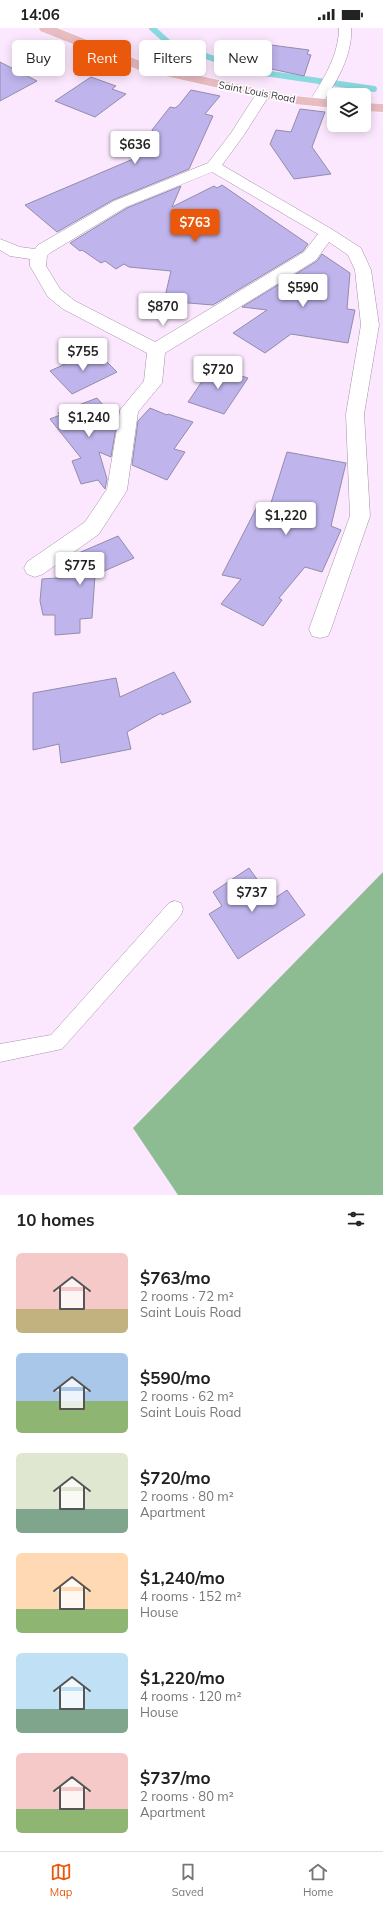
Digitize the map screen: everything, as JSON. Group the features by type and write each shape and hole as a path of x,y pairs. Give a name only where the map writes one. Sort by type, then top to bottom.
{"main road":[{"name":"Saint Louis Road","path":"44,28 144,67 263,94 327,103"},
{"path":"371,107 383,108"}],"street":[{"path":"316,102 328,83 345,38 345,28"},
{"path":"156,350 69,305 54,292 38,266 39,255 44,248 120,204 213,166 237,135 263,94"},
{"path":"213,166 327,233 355,252 362,270 370,325 355,414 360,516 320,629"},
{"path":"156,350 310,256 327,233"},
{"path":"0,244 16,252 39,255"},
{"path":"35,568 92,528 117,490 129,410 153,383 156,350"}],"lane":[{"path":"0,1053 56,1044 175,909"}],"green space":[{"path":"383,872 383,1195 178,1195 133,1128"}],"building":[{"path":"272,45 309,50 307,54 311,55 304,76 272,69"},
{"path":"0,62 12,68 12,76 27,76 37,81 0,101"},
{"path":"91,77 116,86 112,89 126,94 95,117 55,101"},
{"path":"191,90 220,96 205,114 213,116 189,169 113,200 57,232 25,205 159,148 152,130 170,107 175,108 179,105"},
{"path":"300,109 325,112 312,147 331,174 294,179 270,144 276,130 291,132"},
{"path":"222,185 308,244 303,251 213,305 164,301 171,271 129,267 124,264 116,269 105,261 101,263 82,250 80,251 70,243 127,208 181,186 172,207 214,186 217,188"},
{"path":"322,254 350,273 347,309 355,310 348,343 291,334 265,353 233,333 267,310 242,307 317,261"},
{"path":"95,350 117,372 72,394 50,371"},
{"path":"212,367 248,378 224,414 188,402"},
{"path":"97,398 117,421 111,457 99,452 107,479 105,489 98,480 81,484 72,461 81,458 50,419 60,415 58,413"},
{"path":"150,408 167,415 168,414 193,422 174,449 185,452 167,480 132,465 138,421"},
{"path":"287,452 346,463 331,526 341,530 322,572 305,567 279,598 282,600 263,626 221,604 241,579 222,575 259,503 270,506"},
{"path":"118,536 134,558 95,575 92,618 80,619 80,633 55,635 55,615 43,615 40,601 42,579 87,576 74,555"},
{"path":"174,672 191,702 162,715 161,713 127,732 131,749 61,763 59,744 33,750 33,693 116,678 120,697"},
{"path":"249,868 272,900 287,890 305,915 238,959 209,914 222,906 213,892"}],"waterway":[{"path":"152,28 170,44 250,71 374,89"}]}
